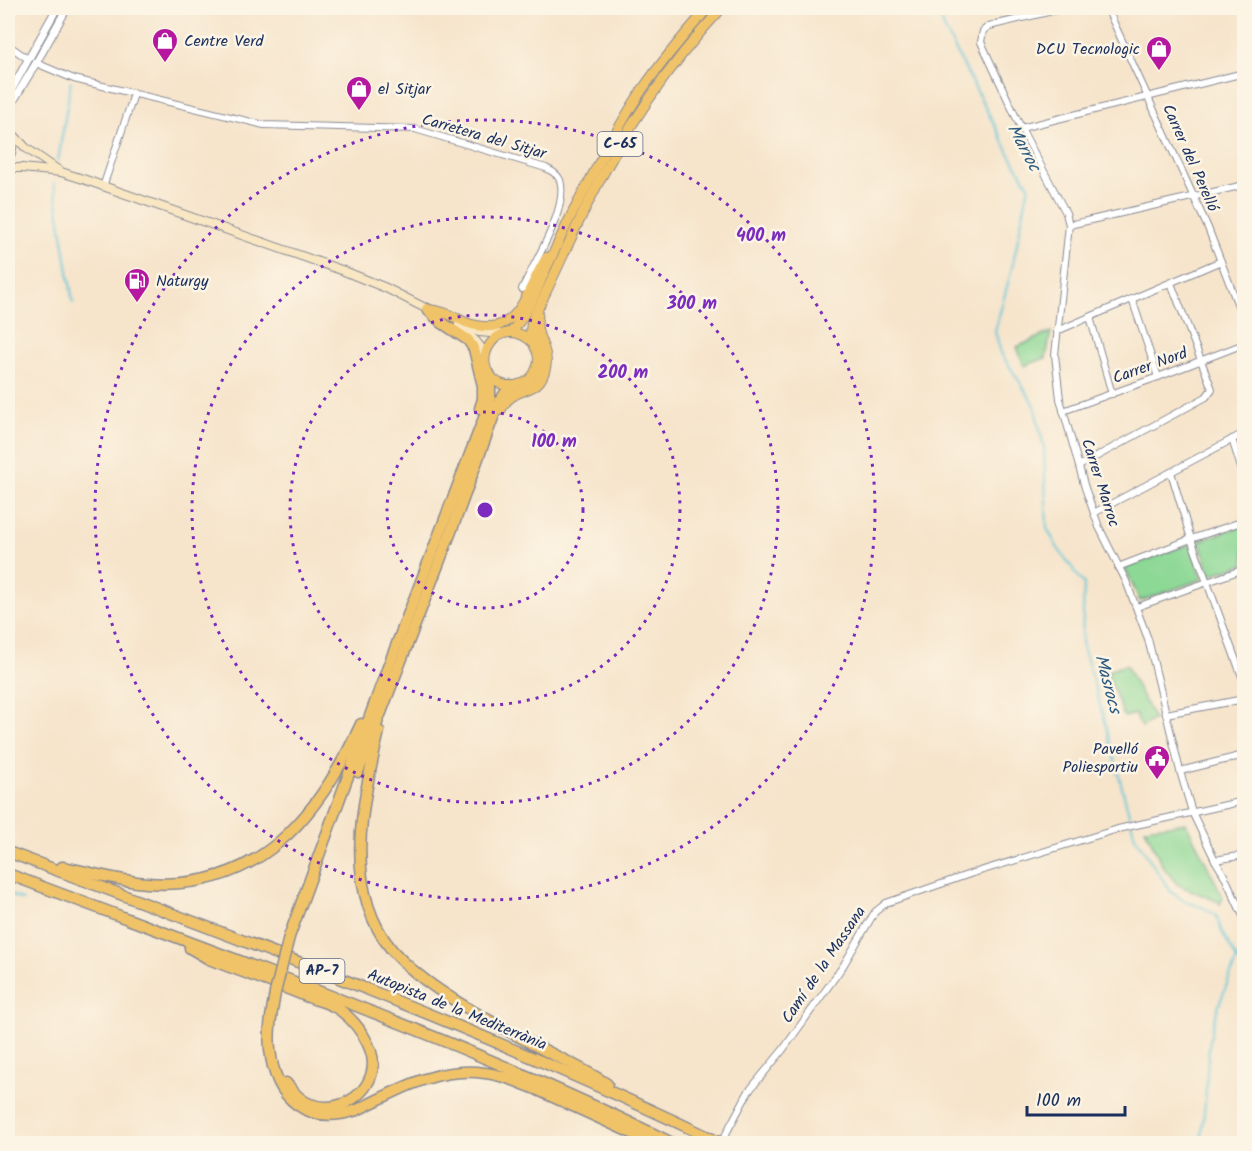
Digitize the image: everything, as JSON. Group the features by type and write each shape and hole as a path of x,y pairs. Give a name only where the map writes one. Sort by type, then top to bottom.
{"highway":[{"name":"C-65","path":"485,356 491,342 507,333 525,316 560,237 597,165 644,88 688,30 708,8"},
{"name":"C-65","path":"510,386 527,381 536,371 539,358 532,342 530,327 533,318 586,206 633,122 671,67 722,8"},
{"name":"C-65","path":"427,309 480,326 502,325 517,313 540,267 560,237"},
{"name":"C-65","path":"485,439 506,401 515,394 534,387 543,373 546,354 538,333 537,322 544,297"},
{"path":"427,309 441,322 468,340 475,353 483,386 483,399 462,460 460,478"},
{"path":"507,333 523,334 532,342"},
{"path":"8,851 49,865 146,883 175,884 222,875 244,866 263,855 297,826 328,784 393,669 498,404 510,386 502,384 490,375 486,367 485,356"},
{"path":"490,375 490,397 487,410 460,478 318,875 292,938 272,1011 269,1047 274,1073 283,1091 291,1100 300,1107 321,1115 345,1114 357,1110 425,1078 458,1072 486,1073 528,1086 656,1143"},
{"path":"393,669 361,819 362,879 376,924 399,957 440,990 528,1042 589,1071 632,1100"},
{"name":"Autopista de la Mediterrània","path":"8,851 441,1018 632,1100 722,1143"},
{"name":"Autopista de la Mediterrània","path":"8,874 365,1009 499,1064 674,1143"},
{"path":"159,930 209,959 333,1006 352,1022 367,1042 373,1064 368,1082 348,1102 329,1108 310,1104 300,1098 285,1082 278,1060 278,994"}],"main road":[{"path":"9,131 26,148 61,172"},
{"path":"8,159 13,146 9,131"},
{"path":"8,168 61,172 352,274 402,295 470,335 479,344 485,356"},
{"path":"427,309 479,332 507,333"}],"street":[{"path":"8,110 57,8"},
{"path":"8,96 67,8"},
{"name":"Carrer Marroc","path":"1065,8 990,26 983,31 981,42 1021,128 1066,213 1069,225 1055,356 1063,411 1085,489 1099,527 1137,607 1148,639 1192,812 1245,918"},
{"name":"Carrer del Perelló","path":"1107,8 1193,196 1245,321"},
{"name":"Carretera del Sitjar","path":"8,45 32,61 74,79 264,125 415,129 546,168 556,174 560,180 560,204 554,224 522,289"},
{"path":"1021,128 1245,72"},
{"path":"104,187 134,94"},
{"path":"1069,225 1245,185"},
{"path":"1057,331 1221,261"},
{"path":"1079,466 1206,397 1212,389 1171,283"},
{"path":"1132,299 1158,377"},
{"path":"1090,317 1112,394"},
{"name":"Carrer Nord","path":"1063,411 1245,344"},
{"path":"1094,513 1245,433"},
{"path":"1232,439 1245,477"},
{"path":"1171,472 1191,539 1245,682"},
{"path":"1118,567 1245,521"},
{"path":"1137,607 1245,568"},
{"path":"1166,714 1245,699"},
{"path":"1180,771 1245,755"},
{"name":"Camí de la Massana","path":"722,1143 749,1091 782,1052 843,966 875,912 886,903 970,874 1118,829 1245,801"},
{"path":"1215,860 1245,855"}],"green space":[{"path":"1051,332 1046,358 1024,366 1017,347"},
{"path":"1244,525 1244,564 1211,575 1199,541"},
{"path":"1190,544 1203,579 1140,601 1125,568"},
{"path":"1126,665 1154,719 1142,727 1135,714 1124,717 1107,671"},
{"path":"1186,823 1223,897 1220,904 1178,885 1163,867 1145,828"}],"waterway":[{"name":"Masrocs","path":"938,8 944,28 1010,155 1029,186 1012,268 995,331 1001,353 1034,404 1044,448 1047,528 1057,547 1084,584 1082,643 1135,837 1171,892 1186,902 1216,915 1222,932 1237,959 1213,1025 1200,1144"},
{"path":"58,161 71,81"},
{"path":"54,183 73,303"},
{"path":"8,894 23,900"},
{"path":"1238,960 1244,966"}],"place":[{"name":"Centre Verd","path":"165,64"},
{"name":"DCU Tecnologic","path":"1159,72"},
{"name":"el Sitjar","path":"359,112"},
{"name":"Naturgy","path":"137,304"},
{"name":"Pavelló Poliesportiu","path":"1157,781"}],"water label":[{"name":"Marroc","path":"1023,148"}]}
